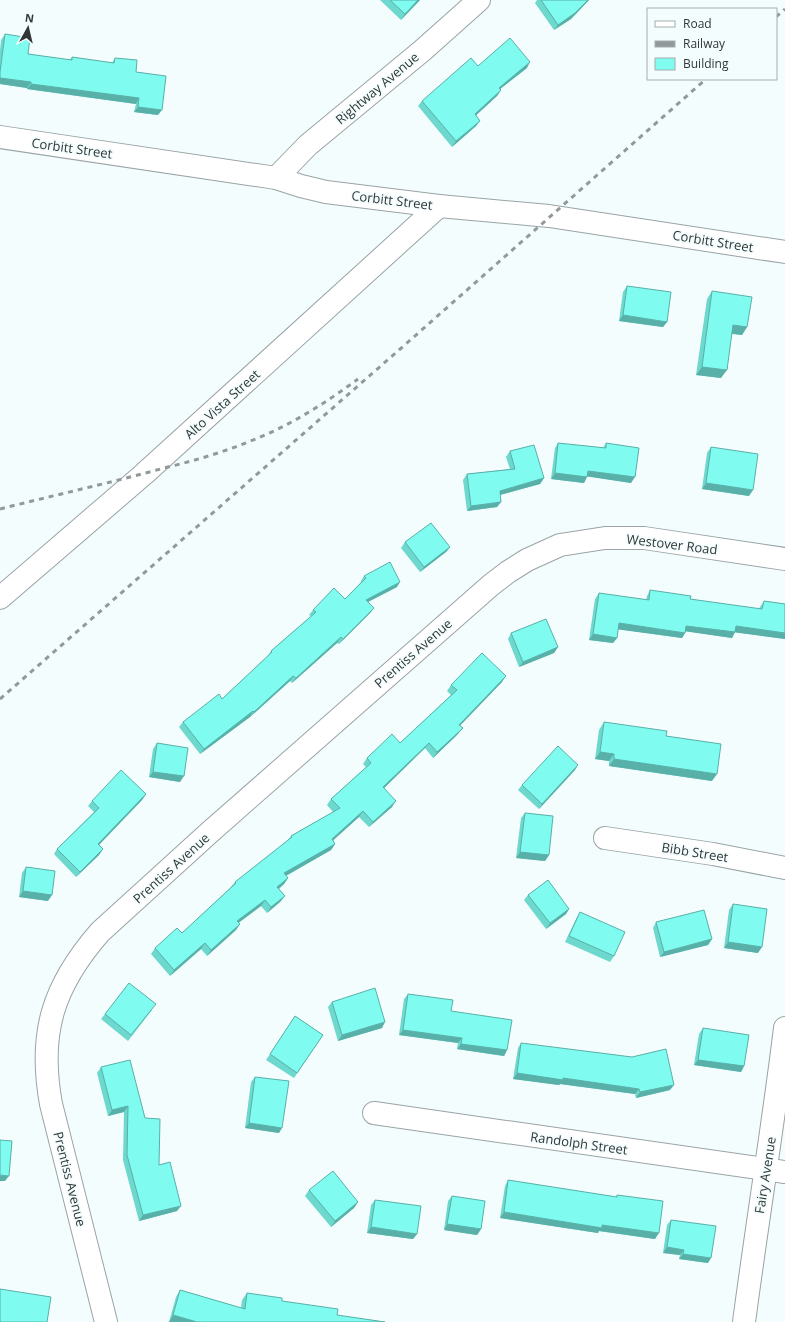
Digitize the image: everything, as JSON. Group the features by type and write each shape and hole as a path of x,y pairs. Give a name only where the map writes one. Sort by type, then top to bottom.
{"street":[{"name":"Rightway Avenue","path":"276,178 308,145 423,50 479,0"},
{"name":"Corbitt Street","path":"0,137 276,178 326,192 439,206 549,216 785,252"},
{"name":"Alto Vista Street","path":"0,598 144,474 439,206"},
{"name":"Westover Road","path":"560,545 605,538 644,538 785,558"},
{"name":"Prentiss Avenue","path":"106,1322 51,1104 47,1081 47,1036 52,1014 60,992 71,970 84,950 100,932 210,832 491,585 527,560 560,545"},
{"name":"Bibb Street","path":"605,838 713,854 785,868"},
{"name":"Fairy Avenue","path":"744,1322 775,1171 773,1120 785,1028"},
{"name":"Randolph Street","path":"374,1113 775,1171"}],"building":[{"path":"390,0 418,0 405,14"},
{"path":"541,0 588,0 575,13 558,25"},
{"path":"5,34 30,38 28,54 72,60 72,57 114,63 115,58 137,60 136,72 166,76 162,110 138,107 139,98 31,84 31,82 0,78"},
{"path":"510,38 530,62 499,88 501,90 475,114 480,121 456,141 422,101 471,58 478,66"},
{"path":"627,286 671,292 667,322 623,315"},
{"path":"712,291 752,297 747,327 733,325 727,370 702,367"},
{"path":"558,443 606,448 606,443 639,448 635,477 588,471 587,477 555,473"},
{"path":"534,445 544,478 500,491 501,502 471,506 467,474 515,469 510,451"},
{"path":"711,447 758,454 753,490 706,483"},
{"path":"431,523 450,547 424,567 405,542"},
{"path":"390,562 400,582 366,600 374,608 343,639 341,637 296,678 293,676 254,712 253,711 204,749 183,722 219,694 222,699 272,652 271,651 316,612 313,610 334,588 345,599 366,578 364,576"},
{"path":"650,590 691,596 690,599 762,609 764,601 785,604 785,633 736,626 735,632 686,626 685,633 619,623 617,638 593,634 599,593 649,600"},
{"path":"546,619 558,647 523,662 511,633"},
{"path":"482,653 506,676 459,725 463,728 437,752 429,743 383,787 396,801 373,822 363,811 332,839 335,844 284,873 288,878 277,887 285,896 271,907 265,900 237,921 240,924 211,950 205,943 174,970 155,948 177,928 182,933 236,883 235,882 292,837 291,836 340,808 331,799 371,763 367,758 392,734 400,743 457,690 451,685"},
{"path":"604,722 667,731 666,736 721,744 717,774 614,759 614,754 600,752"},
{"path":"157,743 188,748 184,776 153,772"},
{"path":"558,746 578,765 542,804 522,785"},
{"path":"121,770 146,794 98,844 103,849 80,872 57,849 99,808 92,801"},
{"path":"525,813 553,816 549,855 520,852"},
{"path":"26,867 55,871 52,895 23,891"},
{"path":"548,880 569,909 550,923 528,895"},
{"path":"733,904 767,909 762,947 728,942"},
{"path":"704,910 712,939 664,952 656,922"},
{"path":"580,912 625,932 614,956 569,936"},
{"path":"129,983 156,1004 131,1035 105,1014"},
{"path":"375,988 385,1022 342,1035 332,1002"},
{"path":"408,994 453,1000 451,1011 512,1020 507,1050 461,1044 462,1038 403,1030"},
{"path":"295,1016 323,1035 297,1073 270,1054"},
{"path":"703,1028 749,1035 744,1066 698,1060"},
{"path":"521,1043 632,1057 666,1049 674,1085 640,1092 639,1089 517,1073"},
{"path":"130,1060 145,1118 160,1119 159,1165 170,1162 181,1206 143,1215 127,1155 128,1106 112,1110 101,1067"},
{"path":"255,1077 289,1081 282,1128 249,1123"},
{"path":"0,1140 12,1141 9,1176 0,1175"},
{"path":"333,1171 358,1202 335,1221 309,1190"},
{"path":"508,1180 617,1197 617,1195 663,1201 659,1233 602,1225 602,1228 504,1212"},
{"path":"452,1196 485,1201 481,1229 447,1224"},
{"path":"375,1200 421,1206 417,1234 371,1227"},
{"path":"671,1220 716,1226 711,1258 683,1254 684,1250 667,1247"},
{"path":"0,1289 51,1297 47,1322 0,1322"},
{"path":"180,1290 245,1309 247,1293 282,1298 282,1301 338,1309 337,1315 385,1322 197,1322 173,1315"}],"railway":[{"path":"777,16 785,9"},
{"path":"0,699 705,80"},
{"path":"0,509 196,460 228,450 263,436 291,422 319,406 358,379"}]}
